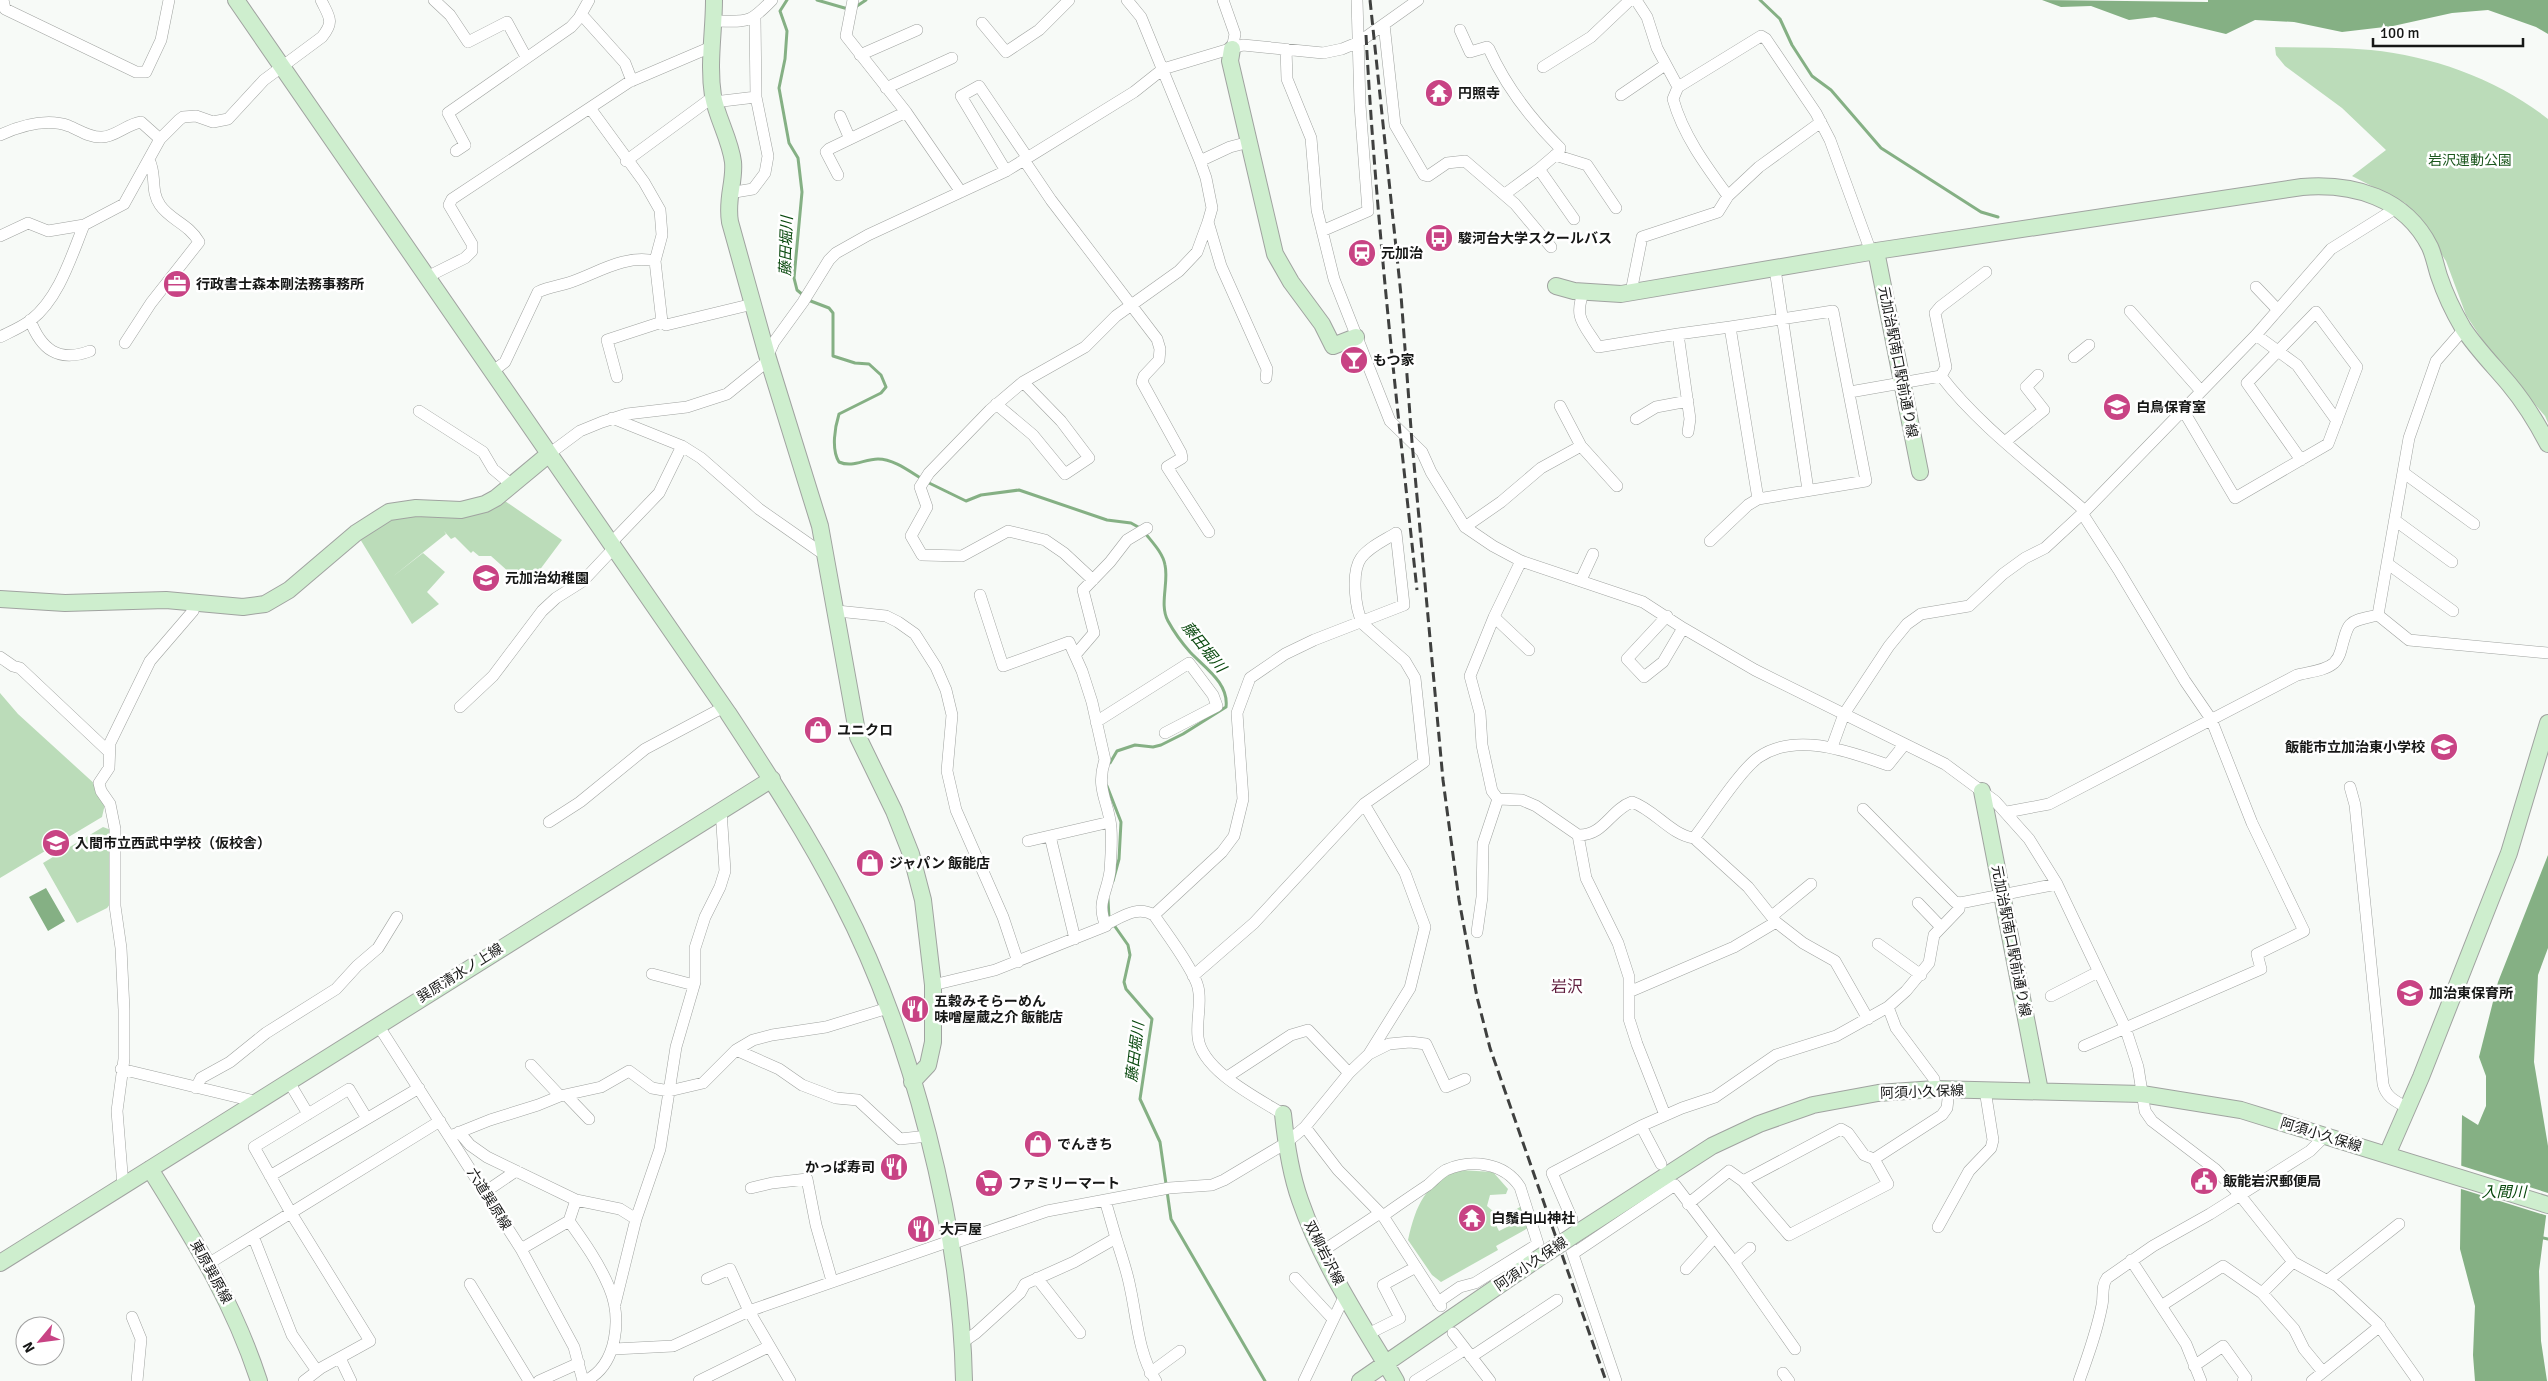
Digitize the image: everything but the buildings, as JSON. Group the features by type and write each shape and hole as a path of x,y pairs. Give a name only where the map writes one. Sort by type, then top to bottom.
{"street":[{"path":"3,0 5,9 136,72 146,72 161,40 169,0"},
{"path":"236,0 772,779 842,901 867,954 888,1008 928,1136 951,1242 963,1342 964,1381"},
{"path":"0,236 28,223 48,231 84,225 124,204 160,139 183,117 196,116 219,122 228,119 264,80 322,37 330,28 330,21 321,0"},
{"path":"434,0 450,15 468,42 507,22 526,57"},
{"path":"456,151 466,145 448,113 571,27 589,0"},
{"path":"714,0 710,70 714,100 731,149 734,164 728,205 730,222 767,355 812,494 826,554 858,737 894,811 916,873 923,900 933,985 932,1054 921,1074 912,1082"},
{"path":"714,21 745,21 754,18 772,0"},
{"path":"982,23 1006,52 1039,30 1069,0"},
{"path":"1093,580 1045,540 1008,531 962,556 922,556 911,536 926,507 920,487 929,473 996,404 1023,382 1085,348 1116,316 1188,263 1197,252 1212,208 1206,178 1141,17 1126,0"},
{"path":"1223,0 1235,34 1230,61 1275,254 1282,268 1322,324 1333,346 1356,337"},
{"path":"1322,231 1368,211 1360,105 1357,0"},
{"path":"0,598 65,602 166,600 243,607 265,604 289,590 336,549 389,512 400,509 461,510 474,508 496,498 549,454 585,428 612,418 687,406 727,394 764,364 767,355 806,298 828,260 841,250 1006,171 1134,92 1163,69 1244,45 1323,53 1350,47 1418,0"},
{"path":"1543,67 1591,37 1630,0"},
{"path":"1636,0 1647,17 1656,48 1678,87"},
{"path":"852,5 846,36 906,112 960,192"},
{"path":"581,14 625,63 632,80"},
{"path":"729,193 753,189 765,173 768,156 756,97 754,18"},
{"path":"1384,24 1395,125 1424,175 1428,176 1447,163 1463,160 1504,194 1551,248"},
{"path":"860,56 917,30"},
{"path":"1460,30 1470,52 1487,47 1489,49 1502,78 1518,101 1560,148 1539,169 1504,194"},
{"path":"1728,196 1699,155 1678,116 1673,99 1678,87 1761,36 1766,39 1821,122 1830,140 1874,252"},
{"path":"427,277 466,258 472,251 472,244 449,204 452,199 632,80 711,47"},
{"path":"1286,49 1287,79 1311,138 1317,210 1330,266 1356,337 1390,421 1422,452 1449,504 1465,527 1493,546 1521,561 1550,572 1629,596 1667,616 1683,628 1755,670 1945,764 2007,812 2033,846 2057,884 2124,1027 2138,1067 2146,1111 2152,1121 2215,1169 2239,1194 2293,1262 2328,1280 2351,1298 2380,1326 2418,1381"},
{"path":"886,88 952,58"},
{"path":"1621,95 1665,64"},
{"path":"1006,171 961,96 979,86 1026,159 1157,339 1160,349 1159,360 1144,376 1142,382 1181,453 1182,458 1167,467 1209,532"},
{"path":"626,161 714,100 756,97"},
{"path":"590,108 626,161 644,182 660,210 662,235 655,261 662,322"},
{"path":"838,175 826,152 906,112"},
{"path":"840,116 850,139"},
{"path":"0,135 38,124 59,123 103,138 131,123 141,122 160,139"},
{"path":"1631,292 1642,237 1718,212 1728,196 1759,167 1821,122"},
{"path":"1200,161 1230,147 1248,142"},
{"path":"1555,154 1587,165 1616,208"},
{"path":"125,343 151,302 199,242 194,232 160,206 154,194 152,166 149,160"},
{"path":"1539,169 1574,219"},
{"path":"1556,286 1584,291 1621,294 1874,252 2302,187 2326,185 2349,188 2378,197 2398,207 2418,227 2430,249 2448,302 2464,329 2534,418 2548,444"},
{"path":"1832,746 1844,714 1889,646 1907,624 1921,614 1969,606 2003,574 2026,558 2046,548 2256,335 2331,249 2398,207"},
{"path":"1208,222 1231,291 1267,369 1266,378"},
{"path":"0,337 30,320 53,292 66,270 84,225"},
{"name":"元加治駅南口駅前通り線","path":"1874,252 1920,472"},
{"path":"492,372 505,362 538,292 567,283 615,263 655,261"},
{"path":"1775,269 1808,490"},
{"path":"1941,376 1946,367 1935,314 1940,307 1986,272"},
{"path":"2256,287 2277,309"},
{"path":"1584,291 1578,308 1579,315 1598,347 1833,311 1866,481 1758,499 1748,505 1710,541"},
{"path":"618,377 607,340 662,322 666,325 753,304"},
{"path":"2130,311 2201,390"},
{"path":"2183,410 2234,498 2328,444 2357,367 2316,312 2247,383 2300,460"},
{"path":"30,320 36,338 48,350 66,354 90,351"},
{"path":"1730,327 1758,499"},
{"path":"2378,615 2396,521 2409,438 2436,361 2464,329"},
{"path":"1678,334 1690,419 1688,432"},
{"path":"2256,335 2297,365 2336,421"},
{"path":"2074,357 2089,345"},
{"path":"2006,441 2044,410 2026,387 2038,374"},
{"path":"1850,392 1941,376"},
{"path":"1941,376 1955,394 2083,512 2184,681 2212,719 2252,823 2304,931 2257,954 2260,968 2084,1046"},
{"path":"996,404 1033,435 1065,474 1089,458 1061,421 1023,382"},
{"path":"1636,419 1656,407 1688,401"},
{"path":"1560,406 1581,446 1617,486"},
{"path":"419,411 483,452 493,469 512,484"},
{"path":"612,418 682,446 701,458 759,509 826,554"},
{"path":"460,707 493,676 542,611 556,598 583,581 659,493 682,446"},
{"path":"1465,527 1501,502 1541,468 1581,446"},
{"path":"2404,473 2474,524"},
{"path":"2396,521 2452,562"},
{"path":"1076,654 1094,633 1083,590 1142,530"},
{"path":"1154,915 1222,852 1234,836 1243,799 1237,713 1250,678 1285,654 1361,620 1404,605 1396,533 1367,552 1359,560 1354,600 1361,620 1405,661 1415,678 1424,762 1364,804 1254,924 1193,976"},
{"path":"1581,580 1594,554"},
{"path":"1521,561 1494,617 1470,676 1480,712 1482,745 1492,792 1498,799 1522,800 1536,806 1578,835 1588,835 1599,831 1626,804 1632,802 1658,816 1683,836 1694,838 1742,882 1774,919 1803,942 1835,961 1868,1019"},
{"path":"2388,564 2453,611"},
{"path":"980,595 1004,666 1069,642 1076,654 1092,702 1105,760 1101,771 1102,798 1110,822 1110,870 1100,911 1109,923"},
{"path":"123,1186 117,1111 121,1069 124,1059 124,1010 121,948 115,906 115,828 110,804 101,792 99,783 109,768 108,751 110,743 150,661 193,611 195,602"},
{"path":"836,611 886,616 898,622 915,634 936,667 946,690 952,715 947,771 956,810 1003,917 1018,962"},
{"path":"2007,812 2049,804 2297,675 2327,667 2334,663 2340,652 2346,628 2354,621 2378,615"},
{"path":"2378,615 2409,640 2548,653"},
{"path":"1667,616 1627,659 1644,677 1663,662 1683,628"},
{"path":"1494,617 1529,650"},
{"path":"0,656 13,666 20,668 108,751"},
{"path":"1096,722 1189,663 1213,695 1217,706 1165,733"},
{"path":"549,822 587,797 645,749 724,708"},
{"path":"2387,1155 2406,1107 2424,1070 2509,853 2548,723"},
{"path":"1694,838 1759,757 1779,749 1807,745 1832,746 1888,765 1904,745"},
{"name":"巽原清水ノ上線","path":"0,1263 772,779"},
{"path":"2350,787 2355,805 2383,1084 2385,1091 2391,1098 2406,1107"},
{"name":"元加治駅南口駅前通り線","path":"1982,791 2040,1091"},
{"path":"1478,932 1482,897 1483,844 1498,799"},
{"path":"614,1349 673,1346 749,1310 832,1280 857,1274 1047,1211 1165,1188 1218,1183 1286,1143 1305,1127 1349,1073 1369,1054 1410,988 1425,927 1405,873 1364,804"},
{"path":"1863,808 1955,902 1960,903 2057,884"},
{"path":"584,1381 602,1367 614,1349 615,1304 636,1219 660,1149 676,1046 694,985 695,948 705,917 720,887 725,871 721,810"},
{"path":"1028,841 1110,822"},
{"path":"1578,835 1586,878 1618,943 1629,977 1629,1018 1665,1115"},
{"path":"1050,836 1075,939"},
{"path":"1629,992 1734,948 1774,919 1811,884"},
{"path":"1918,903 1941,927"},
{"path":"1616,1381 1563,1225 1572,1219 1552,1173 1640,1126 1715,1097 1776,1055 1836,1036 1888,1007 1921,975 1929,963 1934,935 1959,908 1960,903"},
{"path":"933,985 1018,962 1075,939 1136,910 1143,910 1154,915 1193,976 1199,996 1198,1037 1201,1049 1210,1064 1283,1114"},
{"path":"196,1088 200,1078 230,1062 266,1033 336,989 357,966 378,948 397,917"},
{"path":"1878,944 1921,975"},
{"path":"2051,996 2098,972"},
{"path":"652,974 694,985"},
{"path":"1874,1159 1942,1115 1947,1108 1942,1090 1896,1028 1888,1007"},
{"path":"454,1134 563,1095 601,1087 629,1071 652,1088 669,1092 703,1084 736,1050 752,1040 826,1027 888,1008"},
{"name":"六道巽原線","path":"378,1025 440,1121 454,1134 485,1192 521,1249 564,1326 574,1347 584,1381"},
{"path":"1228,1077 1291,1034 1308,1030 1349,1073"},
{"path":"1369,1054 1389,1044 1410,1042 1426,1044 1446,1087 1465,1079"},
{"path":"736,1050 779,1069 802,1085 836,1098 858,1100 900,1139 928,1136"},
{"path":"531,1066 589,1119"},
{"path":"121,1069 258,1102"},
{"path":"289,1082 308,1114"},
{"path":"270,1176 366,1117 419,1088"},
{"path":"304,1381 370,1341 291,1213 254,1147 349,1089 366,1117"},
{"path":"1938,1227 1969,1171 1991,1148 1993,1140 1985,1090"},
{"name":"阿須小久保線","path":"1360,1381 1536,1260 1712,1146 1759,1124 1813,1105 1878,1093 1985,1090 2142,1094 2241,1110 2548,1204"},
{"name":"双柳岩沢線","path":"1283,1114 1286,1143 1299,1198 1321,1252 1396,1381"},
{"path":"208,1264 440,1121"},
{"path":"1640,1126 1661,1164"},
{"path":"1305,1127 1338,1170 1381,1214 1440,1305 1460,1287 1475,1283 1538,1244 1520,1187 1516,1180 1502,1170 1481,1163 1463,1165 1445,1171 1381,1214 1321,1252"},
{"path":"1688,1204 1729,1171 1743,1181 1789,1235 1888,1184 1874,1159 1864,1155 1848,1133 1841,1129 1743,1181"},
{"path":"454,1134 479,1152 576,1200 620,1209 636,1219"},
{"path":"2078,1381 2093,1343 2105,1281 2131,1260 2310,1151 2325,1136"},
{"name":"東原巽原線","path":"150,1170 208,1264 240,1327 259,1381"},
{"path":"485,1192 516,1171"},
{"path":"751,1188 772,1183 807,1179 816,1225 832,1280"},
{"path":"1574,1253 1675,1185 1734,1262 1795,1349"},
{"path":"521,1249 569,1221 576,1200"},
{"path":"1105,1200 1130,1287 1136,1322 1153,1377 1180,1351"},
{"path":"569,1221 597,1263 615,1304"},
{"path":"2328,1280 2399,1224"},
{"path":"253,1236 292,1335 318,1371"},
{"path":"963,1342 976,1334 1020,1293 1025,1284 1074,1262 1116,1238"},
{"path":"1686,1269 1714,1238"},
{"path":"1734,1262 1750,1248"},
{"path":"2131,1260 2186,1344 2201,1381"},
{"path":"2262,1292 2293,1262"},
{"path":"2161,1306 2223,1266 2262,1292 2294,1328 2304,1349 2323,1372"},
{"path":"1368,1334 1400,1318 1383,1285 1416,1267"},
{"path":"707,1279 730,1269 768,1347 790,1381"},
{"path":"1037,1278 1080,1333"},
{"path":"1295,1278 1332,1318"},
{"path":"470,1284 529,1381"},
{"path":"1304,1381 1332,1318 1345,1295"},
{"path":"1415,1381 1468,1353 1557,1300"},
{"path":"132,1317 140,1339 137,1381"},
{"path":"2312,1381 2380,1326"},
{"path":"1453,1333 1490,1381"},
{"path":"2194,1366 2223,1346 2246,1378 2243,1381"},
{"path":"699,1381 768,1347"},
{"path":"340,1358 351,1381"},
{"path":"539,1381 579,1363"}],"green space":[{"name":"岩沢運動公園","path":"2275,47 2371,50 2394,53 2441,64 2487,82 2529,105 2548,119 2548,423 2545,416 2493,356 2466,315 2446,261 2417,217 2405,203 2352,176 2386,150 2342,108 2285,66 2276,55"},
{"path":"505,501 562,540 530,583 514,571 510,573 491,556 479,556 473,551 471,553 455,537 451,539 444,531 446,534 391,578 423,553 445,572 427,592 439,604 412,624 360,539 402,515 443,517 467,515 492,508"},
{"path":"0,693 18,714 97,786 105,804 102,817 0,878"},
{"path":"103,827 111,830 111,903 107,908 77,923 43,863"},
{"path":"1460,1170 1493,1172 1508,1189 1506,1194 1490,1195 1487,1206 1494,1212 1495,1223 1499,1231 1509,1226 1512,1212 1523,1205 1528,1228 1496,1246 1498,1250 1441,1282 1432,1275 1408,1240 1415,1216 1424,1197 1438,1182"}],"water":[{"path":"2042,0 2208,2 2208,0 2548,0 2548,34 2536,27 2488,10 2452,13 2393,26 2342,32 2294,22 2255,20 2226,34 2155,17 2129,20 2091,6 2061,7"},
{"name":"入間川","path":"2548,855 2548,948 2538,975 2534,1062 2548,1146 2548,1201 2539,1271 2541,1341 2547,1381 2475,1381 2473,1355 2475,1306 2460,1249 2462,1115 2478,1125 2486,1106 2486,1076 2479,1057 2498,982"},
{"path":"46,888 65,921 48,931 29,897"}],"pier":[{"path":"2459,1165 2548,1193 2548,1216 2458,1188"}],"waterway":[{"name":"藤田堀川","path":"787,0 780,11 787,31 785,59 779,88 789,143 798,158 802,192 794,278 797,290 803,295"},
{"name":"藤田堀川","path":"817,0 848,9"},
{"name":"藤田堀川","path":"854,8 866,0"},
{"path":"1760,0 1780,19 1792,45 1812,76 1831,90 1881,148 1981,212 1998,217"},
{"name":"藤田堀川","path":"808,300 829,308 833,313 833,356 855,363 869,364 881,375 886,387 881,393 839,414 834,445 839,462 854,464 873,459 889,461 922,479"},
{"name":"藤田堀川","path":"927,482 966,501 981,495 1019,490 1107,520 1131,523 1140,528"},
{"name":"藤田堀川","path":"1110,763 1117,751 1135,745 1153,747 1161,745 1183,734 1226,707 1226,698 1220,683 1187,649 1165,615 1166,572 1164,561 1157,548 1145,533"},
{"name":"藤田堀川","path":"1107,786 1121,822 1119,859 1113,881"},
{"name":"藤田堀川","path":"1108,899 1109,918 1128,945 1130,955 1124,982 1126,989 1152,1019 1140,1099 1160,1142 1171,1219 1265,1381"},
{"path":"2539,1237 2548,1239"}],"railway":[{"path":"1370,0 1401,295 1412,442 1443,780 1459,900 1477,997 1490,1048 1606,1381"},
{"path":"1366,35 1381,244 1417,590"}],"place":[{"name":"円照寺","path":"1439,93"},
{"name":"駿河台大学スクールバス","path":"1439,238"},
{"name":"元加治","path":"1362,253"},
{"name":"行政書士森本剛法務事務所","path":"177,284"},
{"name":"もつ家","path":"1354,360"},
{"name":"白鳥保育室","path":"2117,407"},
{"name":"元加治幼稚園","path":"486,578"},
{"name":"ユニクロ","path":"818,730"},
{"name":"飯能市立加治東小学校","path":"2444,747"},
{"name":"入間市立西武中学校（仮校舎）","path":"56,843"},
{"name":"ジャパン 飯能店","path":"870,863"},
{"name":"加治東保育所","path":"2410,993"},
{"name":"五穀みそらーめん 味噌屋蔵之介 飯能店","path":"915,1009"},
{"name":"でんきち","path":"1038,1144"},
{"name":"かっぱ寿司","path":"894,1167"},
{"name":"飯能岩沢郵便局","path":"2204,1181"},
{"name":"ファミリーマート","path":"989,1183"},
{"name":"白鬚白山神社","path":"1472,1218"},
{"name":"大戸屋","path":"921,1229"}],"district":[{"name":"岩沢","path":"1567,987"}]}
